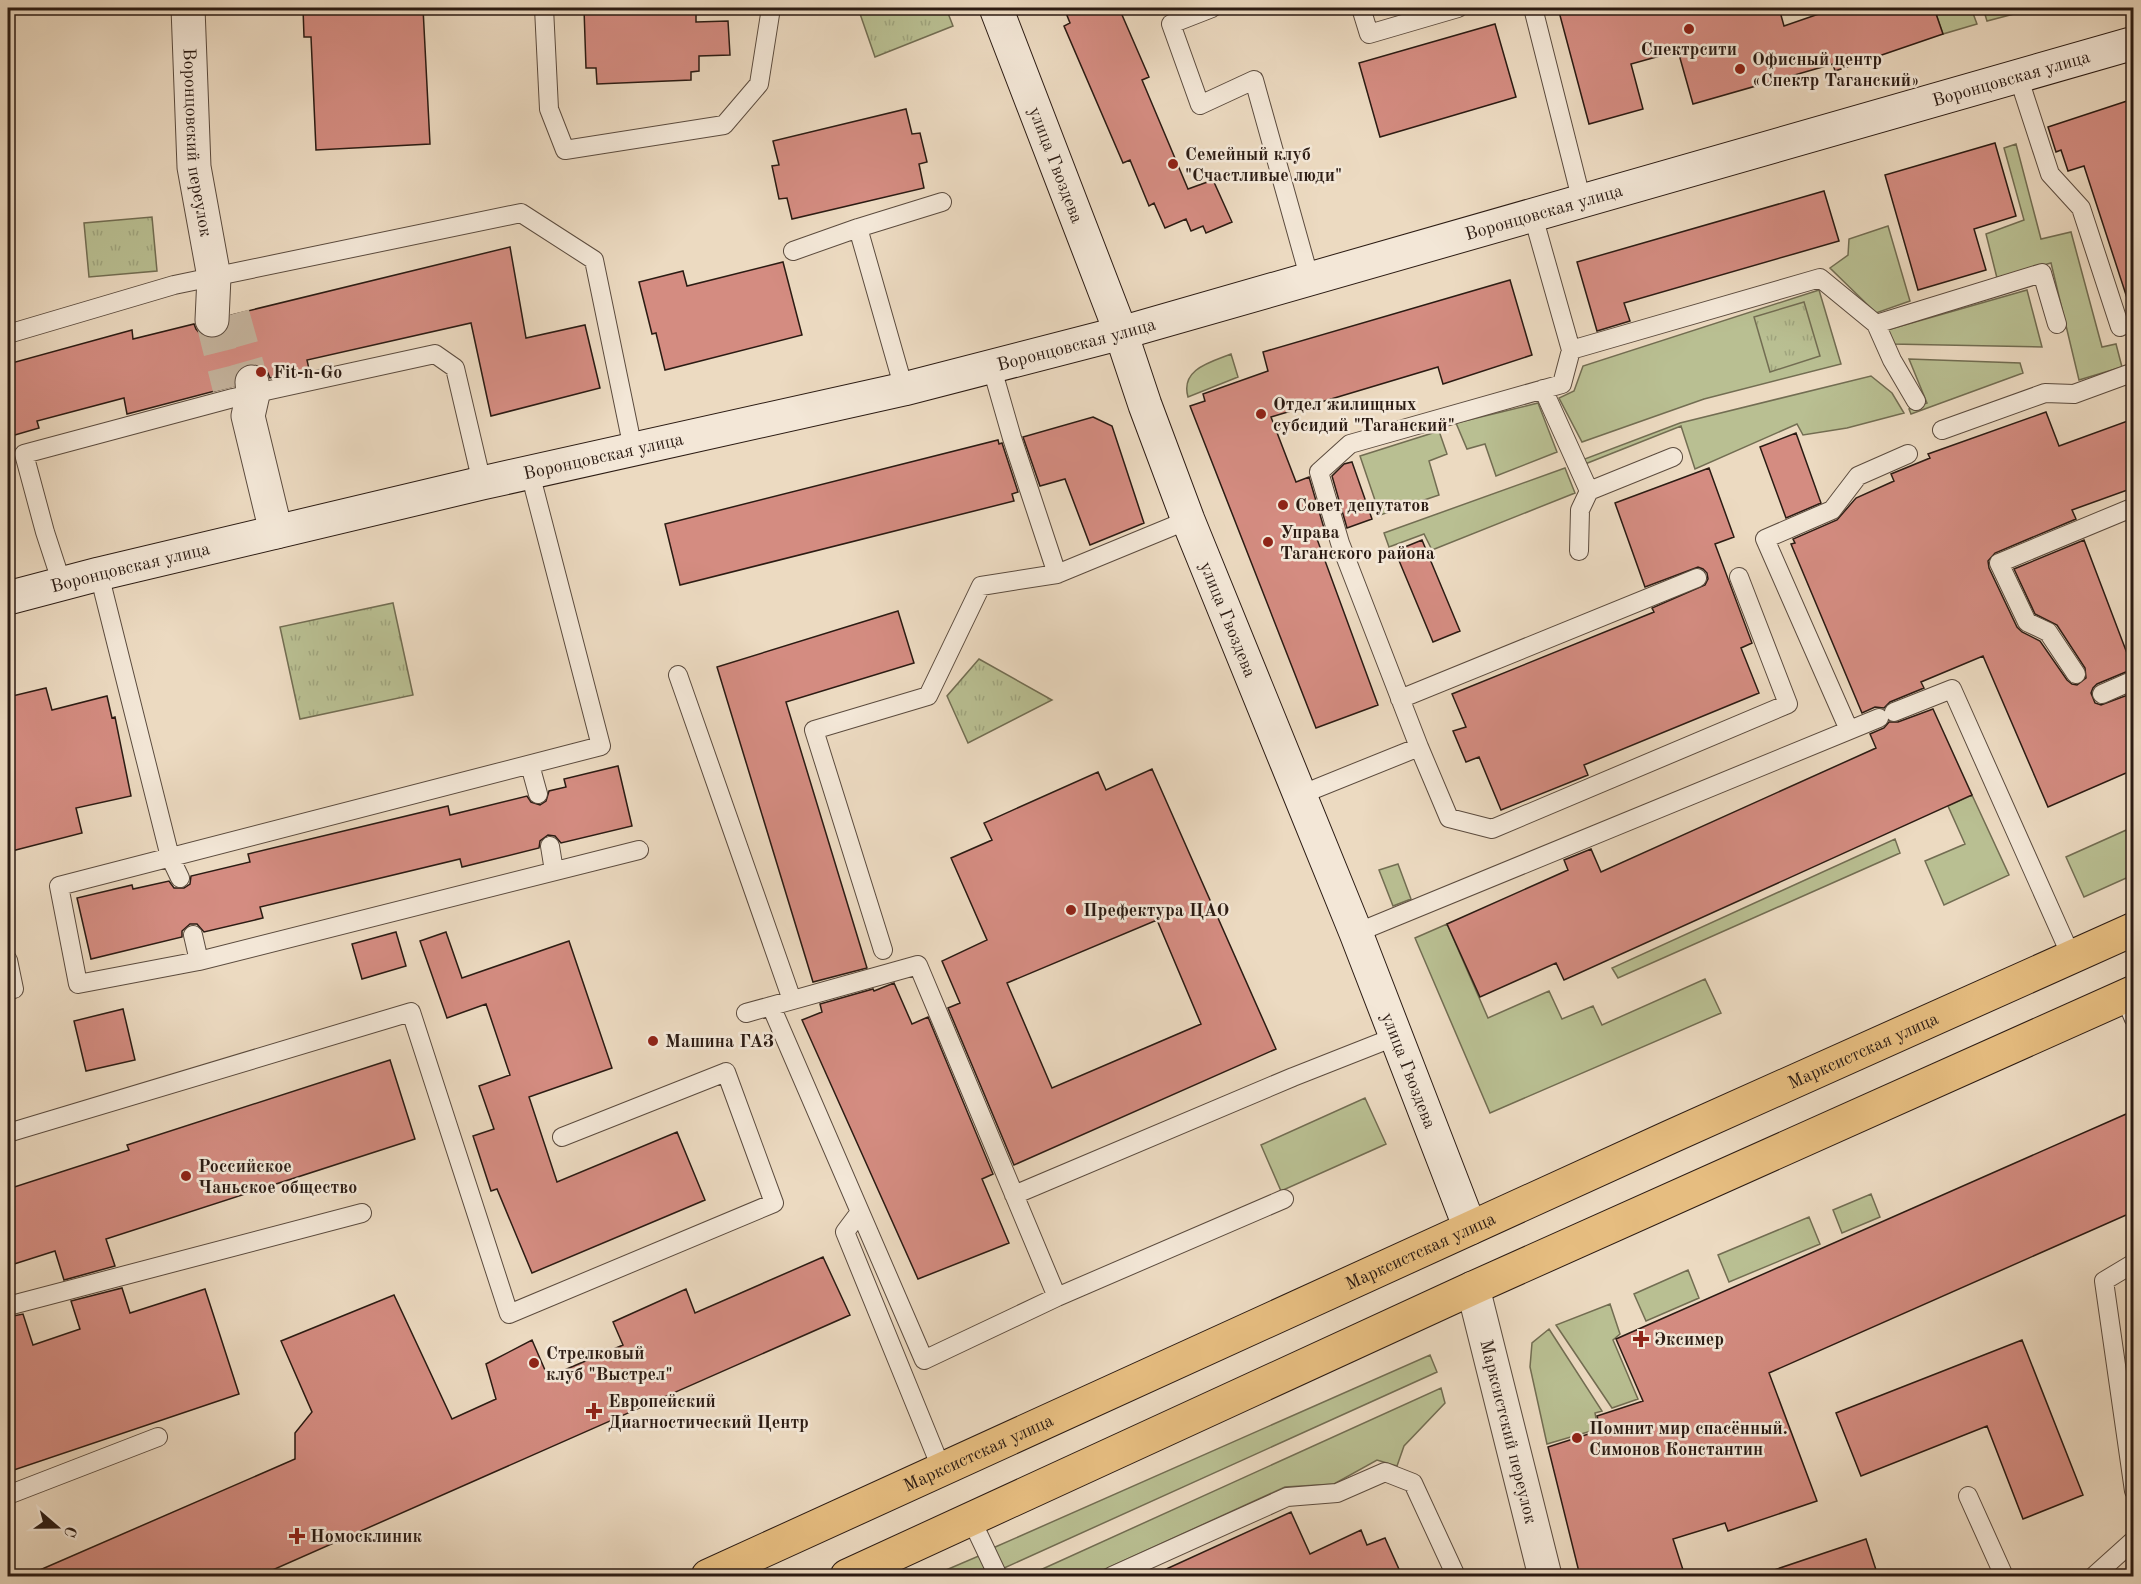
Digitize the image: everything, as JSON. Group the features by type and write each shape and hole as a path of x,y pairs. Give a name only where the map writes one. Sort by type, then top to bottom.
{"main road":[{"name":"Воронцовский переулок","path":"188,8 194,167 223,317"},
{"name":"улица Гвоздева","path":"996,8 1121,333 1188,520 1356,933 1470,1228"},
{"name":"Воронцовская улица","path":"8,598 99,574 482,483 904,389 1121,333 2133,43"},
{"path":"243,396 276,532"},
{"name":"Марксистская улица","path":"708,1576 1470,1228 2133,929"},
{"path":"847,1576 1473,1288 2130,1002"},
{"name":"Марксистский переулок","path":"1473,1288 1545,1576"}],"lane":[{"path":"544,8 549,108 565,150 724,125 759,84 771,8"},
{"path":"1212,8 1171,24 1200,105 1254,80 1310,280"},
{"path":"1361,8 1369,34 1458,8"},
{"path":"1533,8 1582,202"},
{"path":"2018,76 2050,174 2081,208 2120,327"},
{"path":"793,252 858,228 942,202"},
{"path":"8,334 174,285 521,213 594,260 633,449"},
{"path":"1533,216 1571,350 1562,384 1350,444 1319,472 1340,543 1449,818 1492,829 1788,704 1739,577"},
{"path":"858,228 904,389"},
{"path":"1876,324 2043,273 2056,324"},
{"path":"1571,350 1820,278 1876,324 1892,360 1916,401"},
{"path":"62,584 24,454 243,396 435,354 455,368 482,483"},
{"path":"992,365 1012,438 1057,574"},
{"path":"1942,430 2045,393 2074,394 2133,372"},
{"path":"1542,389 1589,491"},
{"path":"1849,730 1765,539 1832,510 1857,476 1908,454"},
{"path":"1579,551 1580,510 1589,491 1673,456"},
{"path":"530,473 601,746 58,886 78,984 199,961 639,850"},
{"path":"2076,674 2048,632 2027,622 1999,563 2133,507"},
{"path":"883,950 814,730 928,696 981,586 1057,574 1188,520"},
{"path":"99,574 170,857 180,878"},
{"path":"1400,699 1697,578"},
{"path":"678,675 792,1000"},
{"path":"2102,694 2133,680"},
{"path":"1356,933 1952,689 2072,958"},
{"path":"1300,795 1419,747"},
{"path":"530,765 538,794"},
{"path":"550,846 554,871"},
{"path":"193,935 199,961"},
{"path":"8,960 14,989"},
{"path":"746,1013 918,965 1057,1297"},
{"path":"771,1006 924,1359 1057,1297 1284,1199"},
{"path":"8,1133 411,1012 509,1314 774,1203 726,1072 562,1137"},
{"path":"1014,1195 1396,1036"},
{"path":"860,1212 845,1232 942,1470"},
{"path":"8,1306 362,1213"},
{"path":"2133,1263 2104,1281 2133,1491"},
{"path":"8,1495 158,1437"},
{"path":"1112,1576 1287,1497 1336,1493 1384,1472 1413,1482 1456,1576"},
{"path":"1968,1496 2004,1576"},
{"path":"971,1519 998,1576"},
{"path":"2094,1576 2133,1540"}],"green space":[{"path":"858,8 946,8 953,26 875,57"},
{"path":"1952,8 1971,8 1977,24 1943,34 1936,14"},
{"path":"1983,8 2037,8 1987,21"},
{"path":"2016,144 2041,239 2071,232 2102,347 2116,344 2122,367 2079,380 2051,263 1997,278 1986,234 2024,220 2004,148"},
{"path":"152,217 157,271 89,277 84,223"},
{"path":"1888,226 1910,301 1876,313 1830,268 1848,255 1849,239"},
{"path":"1819,290 1841,364 1704,399 1582,442 1559,398 1574,391 1583,366"},
{"path":"2027,290 2042,347 1891,344 1887,330"},
{"path":"1804,302 1820,356 1770,372 1754,317"},
{"path":"1231,354 1238,377 1188,397 1187,387 1193,373 1206,364"},
{"path":"1909,359 2020,363 2023,373 1911,414 1909,409 1927,403"},
{"path":"1871,376 1892,393 1904,413 1847,428 1803,435 1797,424 1695,469 1681,426 1585,464 1582,460 1680,423"},
{"path":"1538,403 1557,452 1496,476 1485,444 1467,449 1456,423"},
{"path":"1439,431 1447,454 1429,461 1439,495 1380,515 1360,456"},
{"path":"1565,468 1575,493 1432,550 1424,534 1389,547 1384,533"},
{"path":"393,603 413,695 300,719 280,627"},
{"path":"979,659 1052,700 968,743 947,696"},
{"path":"1972,795 2009,875 1944,905 1925,861 1965,844 1948,806"},
{"path":"2133,827 2133,875 2084,897 2066,857"},
{"path":"1895,839 1900,853 1618,978 1612,968"},
{"path":"1398,864 1411,899 1393,906 1379,870"},
{"path":"1447,924 1488,1018 1549,991 1562,1019 1593,1006 1602,1025 1705,979 1721,1013 1490,1113 1415,938"},
{"path":"1365,1098 1386,1144 1281,1191 1261,1145"},
{"path":"1871,1194 1880,1217 1842,1233 1833,1210"},
{"path":"1809,1217 1820,1244 1729,1282 1718,1255"},
{"path":"1688,1270 1699,1298 1646,1321 1634,1294"},
{"path":"1610,1304 1620,1334 1613,1340 1638,1399 1612,1408 1556,1325"},
{"path":"1549,1329 1602,1411 1595,1413 1598,1429 1547,1444 1530,1367 1532,1343"},
{"path":"1430,1355 1437,1372 1002,1569 993,1548"},
{"path":"1441,1388 1445,1403 1404,1446 1397,1466 1377,1460 1334,1484 1285,1487 1090,1576 1027,1576"},
{"path":"981,1555 988,1576 932,1576"}],"building":[{"path":"303,8 423,8 430,144 316,150 311,37 304,37"},
{"path":"696,8 696,22 728,21 730,55 699,56 699,71 691,72 691,80 597,84 596,68 586,68 584,9"},
{"path":"1064,8 1119,8 1149,77 1142,80 1188,189 1213,180 1232,222 1206,233 1203,226 1191,231 1186,219 1165,228 1154,203 1149,206 1130,160 1123,163 1064,26 1070,23"},
{"name":"Офисный центр «Спектр Таганский»","path":"1558,8 1779,8 1784,26 1836,8 1934,8 1943,34 1835,71 1833,64 1693,104 1678,51 1631,64 1643,109 1589,124"},
{"path":"1495,24 1516,97 1380,137 1359,63"},
{"path":"2127,101 2133,120 2133,300 2128,301 2084,166 2068,171 2061,150 2056,152 2048,127"},
{"path":"906,109 912,134 920,133 927,162 919,164 924,188 792,219 787,198 779,199 772,166 779,165 773,141"},
{"path":"1995,143 2016,216 1974,229 1986,270 1918,290 1885,175"},
{"path":"1824,191 1839,241 1624,303 1630,321 1597,331 1577,262"},
{"path":"510,247 526,338 585,325 600,388 491,416 471,323 307,360 309,369 270,378 267,371 260,365 250,363 241,367 235,374 234,386 127,414 124,398 37,421 39,428 8,437 8,364 132,330 133,339 194,324 202,336 212,339 220,337 228,330 231,315"},
{"path":"783,262 802,335 665,370 656,333 652,334 639,282 683,271 687,286"},
{"path":"1510,280 1532,355 1443,384 1438,367 1271,417 1296,482 1309,477 1326,535 1317,539 1378,705 1316,728 1190,406 1205,401 1203,394 1268,371 1263,352"},
{"path":"2046,412 2059,446 2133,419 2133,488 2072,510 2076,519 1995,553 1988,561 1989,568 2017,627 2040,641 2067,680 2077,685 2086,678 2085,668 2057,625 2035,614 2014,569 2084,540 2133,669 2097,684 2091,693 2095,703 2101,705 2133,693 2133,770 2048,807 1983,656 1921,682 1924,688 1890,702 1884,708 1875,707 1862,713 1791,544 1795,543 1793,539 1837,520 1856,498 1894,481 1891,474 1930,458 1928,454"},
{"path":"1093,417 1112,426 1144,523 1090,545 1065,479 1040,486 1023,437"},
{"path":"1796,433 1821,503 1786,518 1760,447"},
{"path":"998,440 999,444 1002,443 1018,492 1012,494 1014,501 680,585 665,524"},
{"path":"1352,462 1372,519 1347,528 1332,476 1344,464"},
{"path":"1709,468 1734,537 1715,544 1752,643 1741,648 1759,693 1584,765 1588,775 1501,810 1479,757 1466,762 1453,731 1466,727 1452,694 1654,612 1652,608 1705,585 1708,579 1707,573 1698,567 1645,587 1615,503"},
{"path":"1422,540 1460,631 1433,642 1395,551"},
{"path":"898,611 914,663 786,702 867,968 813,982 717,667"},
{"path":"46,688 52,710 107,696 112,718 115,717 131,796 76,808 82,833 8,852 8,697"},
{"path":"1933,709 1972,795 1564,980 1556,963 1480,997 1447,924 1568,870 1564,860 1591,849 1601,872 1876,748 1870,734 1884,728 1889,722 1898,722"},
{"path":"618,766 632,826 561,843 555,836 548,835 540,841 539,848 462,867 460,859 260,907 263,918 204,932 197,924 190,924 182,931 182,937 91,959 77,898 132,885 133,889 169,881 174,888 184,888 190,884 191,876 250,862 248,854 448,806 450,815 527,796 531,802 540,805 546,801 549,791 566,787 564,779"},
{"path":"1152,769 1276,1049 1014,1165 948,1008 960,1003 942,961 987,940 951,858 992,840 984,823 1098,772 1106,790","holes":["1157,920 1201,1024 1052,1088 1007,983"]},
{"path":"396,932 406,966 362,979 352,944"},
{"path":"446,932 462,978 569,941 612,1068 529,1097 557,1182 677,1132 705,1200 532,1273 497,1189 491,1191 473,1136 494,1129 479,1086 510,1075 486,1004 447,1018 420,941"},
{"path":"894,983 912,1024 928,1017 993,1174 982,1179 1009,1243 918,1279 802,1020 822,1012 820,1004 873,989 874,991"},
{"path":"123,1009 135,1060 86,1071 74,1021"},
{"path":"390,1060 415,1139 106,1239 115,1266 64,1280 55,1251 8,1266 8,1189 129,1150 127,1145"},
{"path":"2133,1111 2133,1212 1769,1373 1817,1501 1728,1531 1725,1523 1673,1539 1685,1576 1580,1576 1548,1447 1601,1430 1597,1416 1643,1401 1616,1339"},
{"path":"823,1257 850,1315 259,1576 26,1576 295,1459 295,1433 312,1412 281,1341 394,1295 452,1419 496,1399 486,1364 532,1340 548,1377 623,1345 613,1322 686,1289 695,1313"},
{"path":"122,1288 130,1313 205,1289 239,1394 8,1472 8,1317 23,1314 33,1345 80,1329 71,1301"},
{"path":"2022,1340 2083,1495 2023,1519 1987,1426 1861,1476 1836,1413"},
{"path":"1291,1512 1310,1554 1361,1530 1367,1545 1385,1538 1402,1576 1151,1576"},
{"path":"1866,1539 1878,1576 1769,1576 1768,1572"}],"tunnel":[{"path":"233,314 252,382"},
{"path":"212,320 229,388"}],"place":[{"name":"Спектрсити","path":"1689,29"},
{"name":"Офисный центр «Спектр Таганский»","path":"1740,69"},
{"name":"Семейный клуб \"Счастливые люди\"","path":"1173,164"},
{"name":"Fit-n-Go","path":"261,372"},
{"name":"Отдел жилищных субсидий \"Таганский\"","path":"1261,414"},
{"name":"Совет депутатов","path":"1283,505"},
{"name":"Управа Таганского района","path":"1268,542"},
{"name":"Префектура ЦАО","path":"1071,910"},
{"name":"Машина ГАЗ","path":"653,1041"},
{"name":"Российское Чаньское общество","path":"186,1176"},
{"name":"Эксимер","path":"1641,1339"},
{"name":"Стрелковый клуб \"Выстрел\"","path":"534,1363"},
{"name":"Европейский Диагностический Центр","path":"594,1411"},
{"name":"Помнит мир спасённый. Симонов Константин","path":"1577,1438"},
{"name":"Номосклиник","path":"297,1536"}]}
